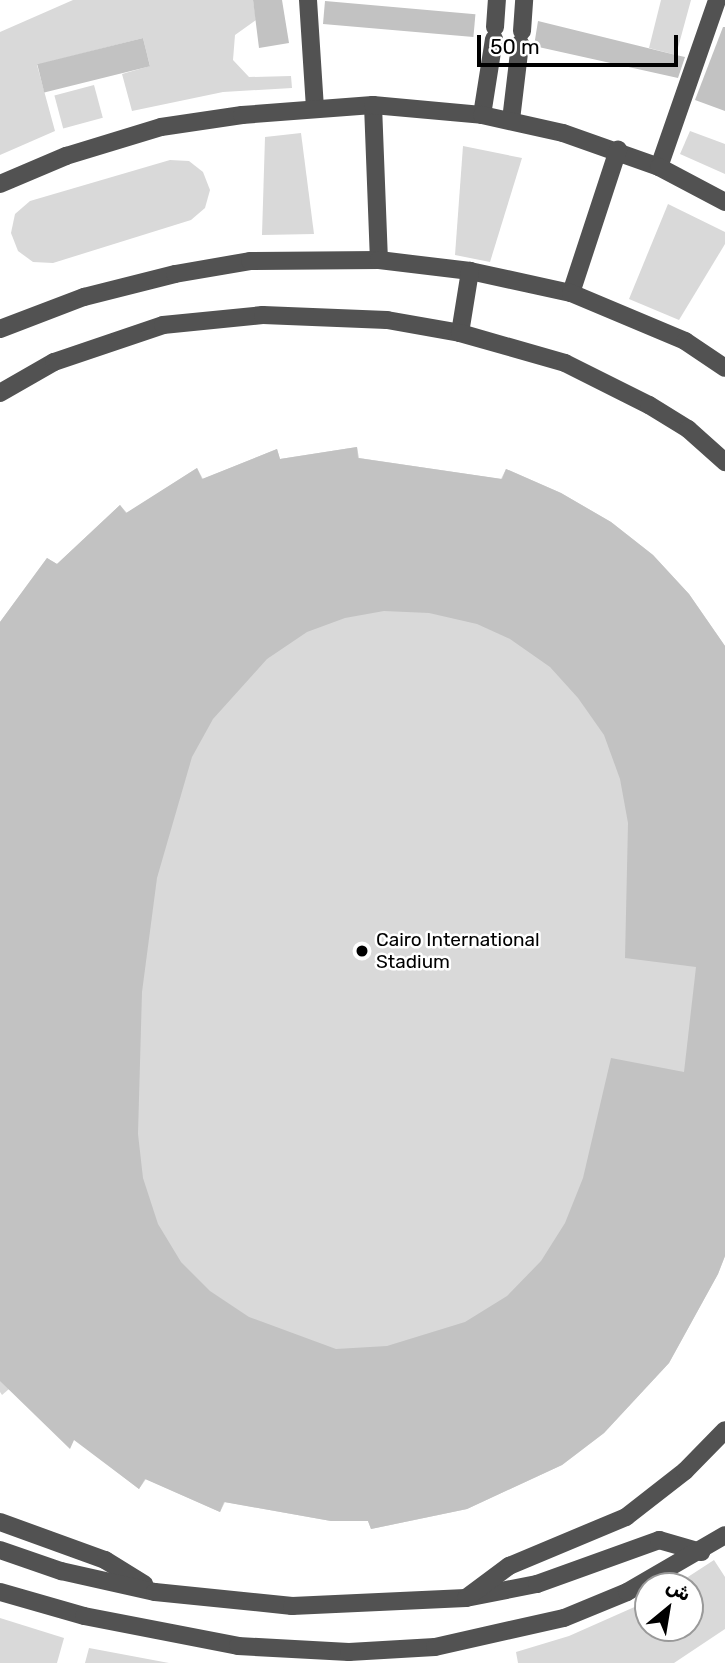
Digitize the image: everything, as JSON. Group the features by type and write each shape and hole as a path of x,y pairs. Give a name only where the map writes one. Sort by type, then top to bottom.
{"lane":[{"path":"308,0 315,107"},
{"path":"482,115 495,33 497,0"},
{"path":"511,120 524,0"},
{"path":"659,167 717,0"},
{"path":"373,105 379,260"},
{"path":"0,184 66,156 161,127 315,107 373,105 511,120 618,150 659,167 725,202"},
{"path":"571,293 618,150"},
{"path":"0,309 4,328 84,296 175,274 250,261 379,260 470,271 571,293 685,341 725,368"},
{"path":"460,333 470,271"},
{"path":"0,394 54,362 102,344 208,318 322,316 387,320 460,333 565,363 607,382 688,429 725,461"},
{"path":"466,1598 509,1566 626,1517 685,1471 725,1430"},
{"path":"0,1522 105,1560 155,1592"},
{"path":"0,1591 84,1616 237,1654 349,1657 435,1647 564,1618 627,1592 701,1552 725,1535"},
{"path":"0,1550 61,1571 155,1592 292,1606 466,1598 537,1584 659,1540 701,1552"}],"shaded area":[{"path":"73,0 253,0 256,20 235,35 233,60 249,77 291,76 292,88 223,92 132,111 122,74 150,66 143,38 37,65 55,131 0,155 0,32"},
{"path":"661,0 691,0 676,55 649,48"},
{"path":"94,85 103,118 63,128 54,96"},
{"path":"690,131 725,144 725,174 680,154"},
{"path":"301,133 314,234 262,235 265,137"},
{"path":"463,146 522,158 490,262 455,255"},
{"path":"170,160 189,161 203,172 210,190 205,208 191,220 53,263 33,262 18,251 11,233 15,214 30,201"},
{"path":"668,204 725,232 725,244 679,320 629,299"},
{"name":"Cairo International Stadium","path":"357,447 359,458 501,479 506,469 561,493 611,522 653,555 689,594 725,646 725,1256 718,1274 669,1363 604,1433 562,1465 467,1509 371,1529 368,1521 331,1521 225,1502 220,1512 146,1479 139,1489 9,1389 2,1395 0,1392 0,622 47,558 57,564 120,505 127,513 197,468 203,479 277,449 280,459"},
{"path":"714,1560 725,1577 725,1629 674,1663 518,1663 516,1652 569,1636 634,1607 634,1642 704,1642 704,1572 696,1572"},
{"path":"0,1618 64,1638 57,1663 0,1663"},
{"path":"89,1648 169,1663 85,1663"}],"building":[{"path":"253,0 282,0 289,43 259,48"},
{"path":"325,1 475,14 473,37 323,24"},
{"path":"538,21 685,57 678,78 534,46"},
{"path":"725,27 725,111 695,100"},
{"path":"143,38 150,66 44,93 37,64"},
{"path":"357,447 358,458 502,479 506,469 561,493 611,522 653,555 689,594 725,646 725,1256 718,1274 669,1363 604,1433 562,1465 467,1509 371,1529 368,1521 331,1521 224,1502 220,1512 145,1479 139,1489 74,1440 70,1449 0,1381 0,622 47,558 57,564 120,505 126,513 197,468 202,479 277,449 280,459","holes":["384,611 429,613 477,624 510,639 550,667 578,698 604,735 620,779 628,823 625,958 696,967 684,1072 611,1058 583,1178 565,1223 541,1261 507,1296 465,1322 387,1346 336,1349 249,1317 210,1291 181,1262 158,1224 143,1178 138,1134 142,992 157,878 192,757 213,719 267,659 307,632 345,618"]}],"place":[{"name":"Cairo International Stadium","path":"362,951"}]}
